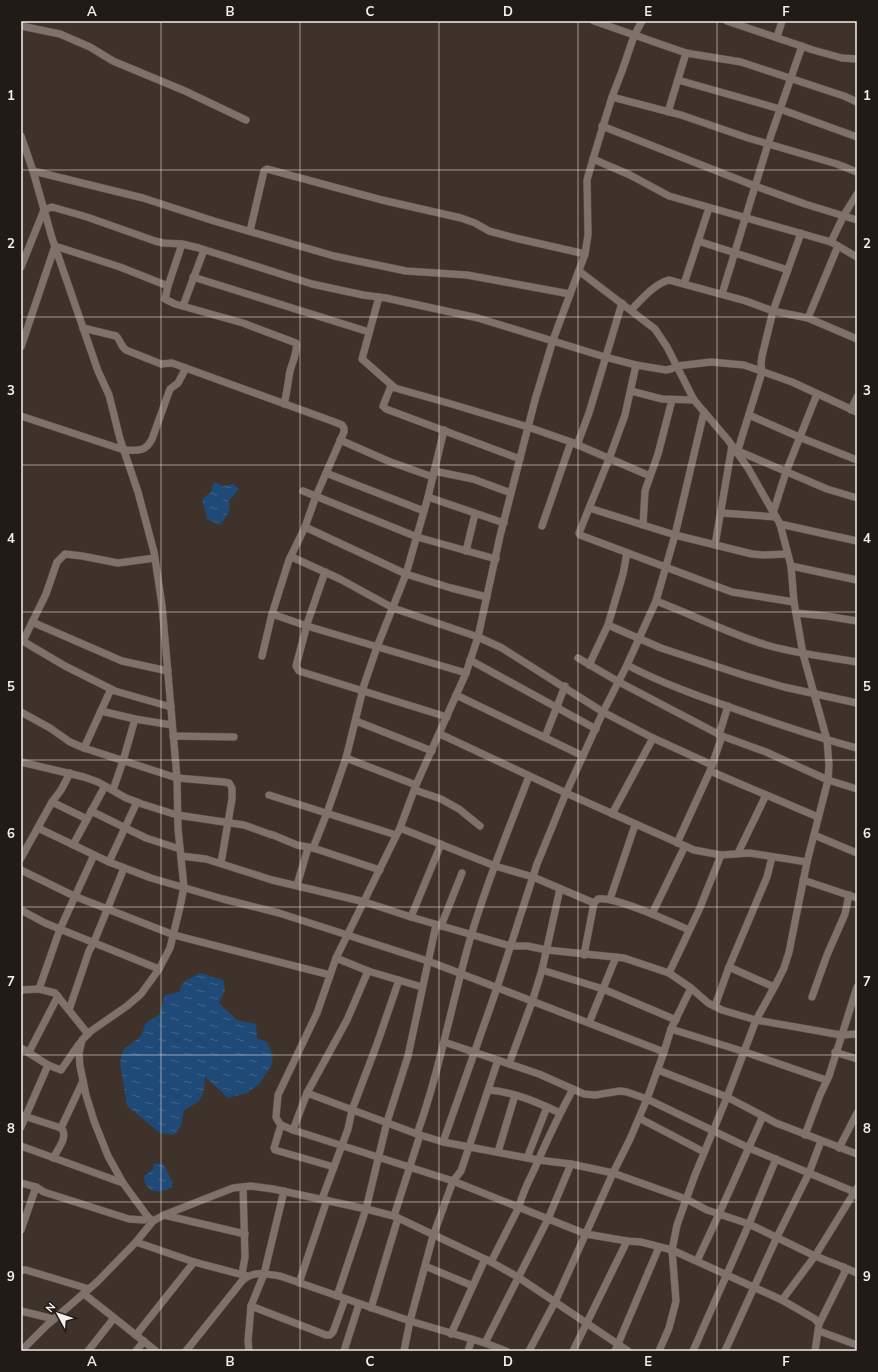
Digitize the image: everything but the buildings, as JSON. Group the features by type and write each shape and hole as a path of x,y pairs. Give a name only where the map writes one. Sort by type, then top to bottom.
{"street":[{"path":"594,21 686,53 741,62 844,96 857,102"},
{"path":"642,21 634,36 612,96 587,180 588,235 585,254 553,340 535,400 511,493 488,597 478,636 466,673 400,828 336,958 317,1012 278,1095 276,1117 281,1125 293,1130 453,1181 586,1234 641,1242 672,1250 782,1300 815,1319 819,1328 857,1345"},
{"path":"727,21 842,58 857,59"},
{"path":"776,37 782,21"},
{"path":"21,26 60,34 113,61 185,91 246,120"},
{"path":"722,294 768,144 802,46"},
{"path":"668,112 686,53"},
{"path":"678,80 780,109 857,137"},
{"path":"612,96 837,164 857,172"},
{"path":"602,126 755,186 805,204 857,220"},
{"path":"21,136 55,246 83,328 109,395 124,450 138,492 155,558 162,605 168,671 177,778 177,815 184,887 170,948 159,969 141,994 88,1034 82,1040 61,1070 48,1065 21,1048"},
{"path":"593,159 630,175 669,196 834,244 857,257"},
{"path":"250,231 264,171 267,169 382,200 461,218 475,223 489,231 585,254"},
{"path":"33,171 143,198 334,256 406,271 467,275 570,294"},
{"path":"808,318 844,216 857,195"},
{"path":"21,267 44,210 52,207 87,217 163,243 182,244 204,250 312,284 478,318 636,365 666,370 677,366 711,362 744,365 792,382 854,411 857,397"},
{"path":"684,284 709,208"},
{"path":"715,545 735,450 749,415 762,372 762,356 773,310 801,234"},
{"path":"698,241 788,270"},
{"path":"182,244 165,299 167,301 243,323 296,343 290,372 289,386 284,404"},
{"path":"55,246 120,267 168,286"},
{"path":"21,347 55,246"},
{"path":"184,306 193,277 204,250"},
{"path":"579,271 655,329 667,347 686,387 694,400 748,468 777,518 791,566 794,602 803,654 827,740 829,765 828,780 807,862 789,952 784,968 756,1020 686,1198 677,1225 672,1250 676,1302 669,1328 659,1351"},
{"path":"193,277 369,332"},
{"path":"631,310 652,289 662,282 669,280 722,294 773,310 808,318 857,339"},
{"path":"379,297 362,359 391,386 399,390 528,427 574,443 650,476"},
{"path":"542,526 574,443 589,413 622,303"},
{"path":"83,328 116,336 119,338 123,348 126,350 161,364 172,363 284,404 344,428 344,432 316,496 305,527 290,558 272,614 262,656"},
{"path":"636,365 625,415 579,533 580,535 732,592 794,602"},
{"path":"21,416 124,450 141,450 148,447 152,440 170,389 178,383 186,368"},
{"path":"391,386 383,406 386,409 520,459"},
{"path":"631,391 662,399 694,400"},
{"path":"777,518 786,472 817,394"},
{"path":"643,525 645,495 658,454 672,400"},
{"path":"443,1142 497,988 533,877 566,793 603,712 640,638 656,601 675,536 704,412"},
{"path":"749,415 857,460"},
{"path":"297,885 311,848 327,813 346,758 363,690 377,648 406,574 428,497 444,430"},
{"path":"340,440 388,461 434,474 473,479 511,493"},
{"path":"735,450 827,489 857,498"},
{"path":"326,473 424,511"},
{"path":"303,491 417,537 496,559"},
{"path":"428,497 504,523"},
{"path":"589,508 675,536 752,554 787,554"},
{"path":"722,513 777,518 857,541"},
{"path":"466,551 475,514"},
{"path":"305,527 406,574 451,588 488,597"},
{"path":"590,665 608,625 623,574 627,553"},
{"path":"155,558 118,563 65,554 57,562 46,594 22,640 65,666 111,690 130,697 171,707"},
{"path":"290,558 294,558 340,579 393,608 478,636 502,648 565,686 603,712 766,795 818,817"},
{"path":"791,566 857,580"},
{"path":"324,572 308,620 296,666 297,669 447,717"},
{"path":"656,601 742,637 769,646 803,654 857,662"},
{"path":"796,613 857,621"},
{"path":"272,614 377,648 399,652 466,673"},
{"path":"32,622 122,661 168,671"},
{"path":"608,625 661,648 712,665 776,684 857,703"},
{"path":"578,658 619,682 721,736 766,752 828,780 857,789"},
{"path":"470,660 596,729"},
{"path":"627,665 658,680 728,706 827,740 857,748"},
{"path":"545,737 565,686"},
{"path":"84,748 111,690"},
{"path":"456,695 583,756"},
{"path":"677,843 711,768 728,706"},
{"path":"101,711 135,719 172,725"},
{"path":"21,712 50,728 70,742 84,748 177,778 229,783 232,788 232,799 221,863"},
{"path":"113,790 135,719"},
{"path":"356,721 432,751"},
{"path":"440,734 635,825 694,850 721,855 749,853 807,862"},
{"path":"173,736 234,737"},
{"path":"612,814 654,738"},
{"path":"346,758 440,799 459,809 480,826"},
{"path":"21,762 70,773 98,782 137,802 177,815 244,825 380,870"},
{"path":"21,858 70,773"},
{"path":"371,1308 444,1042 471,935 529,776"},
{"path":"73,845 105,786"},
{"path":"269,795 396,835"},
{"path":"738,853 766,795"},
{"path":"52,802 87,819"},
{"path":"109,862 137,802"},
{"path":"91,812 124,829 181,852 221,863 272,880 364,902 410,918 510,946 527,946 547,950 624,958 669,973 691,988 708,1003 722,1010 756,1020 841,1035 857,1034"},
{"path":"610,899 635,825"},
{"path":"38,828 109,862 151,878 223,899 279,913 428,961 664,1052"},
{"path":"400,828 495,866 533,877 594,903"},
{"path":"814,835 857,853"},
{"path":"410,918 440,844"},
{"path":"652,914 685,846"},
{"path":"39,989 60,929 94,855"},
{"path":"669,973 721,855"},
{"path":"715,1006 728,967 765,882 772,856"},
{"path":"69,1010 89,951 124,868"},
{"path":"21,870 74,896 174,935 330,975"},
{"path":"337,1296 366,1208 387,1122 408,1056 428,961 438,926 462,873"},
{"path":"803,880 857,898"},
{"path":"510,1064 542,970 560,889"},
{"path":"812,997 824,962 845,914 849,895"},
{"path":"584,954 594,903 598,899 610,899 652,914 689,930"},
{"path":"21,910 60,929 159,969"},
{"path":"589,1023 616,957"},
{"path":"336,958 368,971 422,987"},
{"path":"728,967 774,987"},
{"path":"542,970 603,989 676,1020"},
{"path":"293,1130 307,1093 347,1020 368,971"},
{"path":"299,1283 334,1167 348,1129 352,1110 400,980"},
{"path":"805,1135 826,1080 857,987"},
{"path":"529,1351 555,1302 639,1118 658,1070 671,1029 691,988"},
{"path":"21,990 39,989 54,993 88,1034"},
{"path":"29,1052 58,996"},
{"path":"671,1029 826,1080"},
{"path":"82,1040 79,1053 80,1066 94,1121 108,1156 123,1183 151,1219"},
{"path":"444,1042 539,1074 584,1094 595,1095 620,1091 647,1099 749,1148 856,1191 815,1256 782,1300"},
{"path":"835,1052 857,1059"},
{"path":"404,1351 410,1321 433,1236 453,1181 461,1171 498,1060"},
{"path":"21,1127 23,1116 48,1065"},
{"path":"658,1070 727,1097 763,1116 805,1135 857,1154"},
{"path":"61,1128 83,1080"},
{"path":"452,1334 473,1286 519,1207 538,1160 573,1089"},
{"path":"489,1090 515,1095 560,1113"},
{"path":"307,1093 443,1142 613,1173 686,1198 707,1210 749,1224 815,1256 857,1273"},
{"path":"498,1152 515,1095"},
{"path":"527,1158 547,1107"},
{"path":"839,1148 857,1113"},
{"path":"23,1116 61,1128 65,1132 65,1135 53,1158"},
{"path":"697,1261 763,1116"},
{"path":"639,1118 704,1152"},
{"path":"281,1125 274,1148 275,1150 334,1167"},
{"path":"725,1351 809,1173 821,1141"},
{"path":"21,1146 123,1183"},
{"path":"693,1351 776,1159"},
{"path":"485,1343 548,1219 570,1164"},
{"path":"21,1183 36,1186 44,1192 129,1219 151,1219 233,1188 251,1186 284,1191 366,1208 396,1217 518,1277 587,1324 617,1348 628,1351"},
{"path":"21,1230 36,1186"},
{"path":"186,1351 245,1275 246,1257 243,1187"},
{"path":"251,1350 248,1341 251,1306 264,1274 284,1191"},
{"path":"164,1215 245,1234"},
{"path":"22,1351 136,1242 151,1219"},
{"path":"573,1351 627,1241"},
{"path":"136,1242 194,1262 245,1275 258,1273 280,1276 410,1321 485,1343 506,1351"},
{"path":"617,1348 659,1247"},
{"path":"136,1335 194,1262"},
{"path":"425,1266 473,1286"},
{"path":"815,1351 819,1328 844,1272 843,1268"},
{"path":"21,1270 26,1270 86,1291 114,1318 156,1351"},
{"path":"251,1306 326,1335 330,1335 333,1332 345,1299"},
{"path":"344,1351 360,1304"},
{"path":"21,1311 54,1319"},
{"path":"88,1351 114,1318"},
{"path":"468,1351 472,1340"},
{"path":"136,1351 144,1341"}],"water":[{"path":"214,482 223,486 233,484 239,489 228,502 230,506 228,514 220,525 207,519 202,499 211,492"},
{"path":"200,973 223,980 225,990 219,1003 237,1020 256,1024 257,1038 267,1042 273,1055 272,1064 260,1083 247,1093 228,1098 205,1077 204,1089 201,1098 195,1104 184,1110 181,1126 174,1135 160,1133 127,1106 120,1063 123,1050 141,1036 146,1023 160,1014 165,995 179,992 183,982"},
{"path":"154,1163 164,1165 173,1183 171,1188 159,1192 150,1190 145,1183 144,1176 153,1169"}]}
